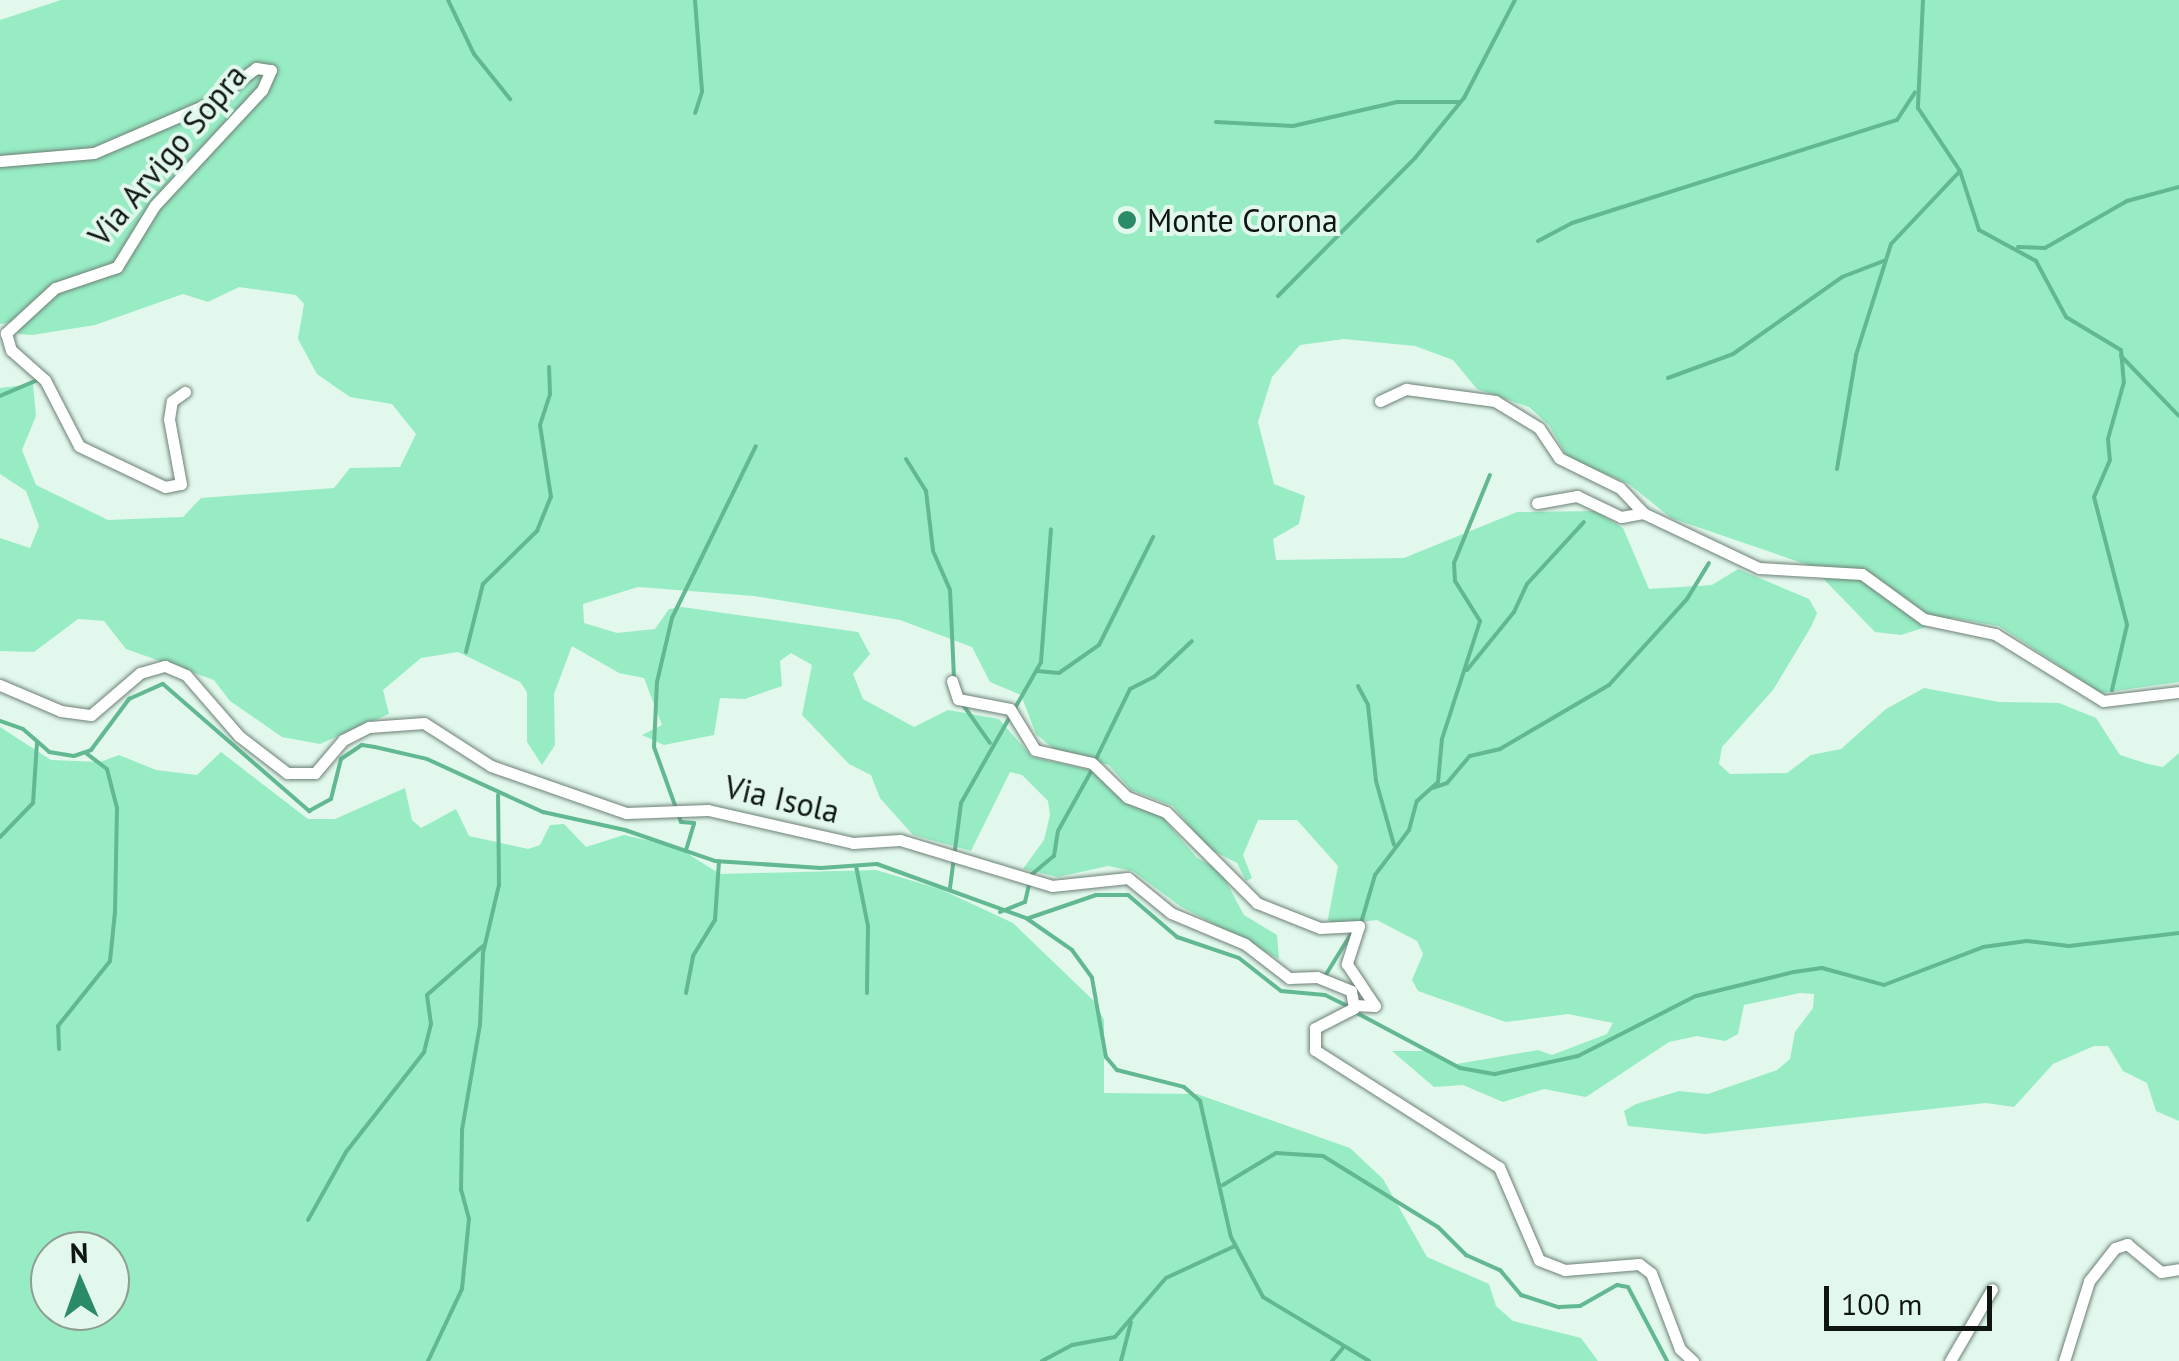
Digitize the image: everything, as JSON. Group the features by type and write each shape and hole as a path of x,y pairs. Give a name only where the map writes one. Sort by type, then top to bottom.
{"street":[{"name":"Via Arvigo Sopra","path":"0,161 94,152 210,103 256,68 270,70 262,90 156,205 117,267 55,288 3,333"},
{"path":"3,333 11,350 45,380 79,446 165,487 182,484 169,419 172,401 185,392"},
{"path":"1380,401 1406,389 1495,401 1540,428 1559,458 1620,488 1643,513 1759,568 1862,574 1924,619 1995,634 2103,702 2179,692"},
{"path":"1537,503 1577,496 1621,517 1643,513"},
{"name":"Via Isola","path":"0,685 61,711 91,715 140,673 165,666 186,675 239,736 287,773 315,773 354,733 424,723 491,766 626,813 708,810 853,843 900,840 1052,886 1128,878 1171,913 1245,944 1289,978 1316,976 1351,992 1354,1005"},
{"path":"952,681 958,700 1010,709 1035,750 1092,763 1127,797 1166,812 1257,903 1320,928 1360,926 1347,964 1374,1006 1354,1005 1314,1028 1315,1050 1500,1166 1539,1260 1565,1270 1640,1264 1651,1273 1680,1349 1694,1361"},
{"path":"2064,1361 2089,1281 2120,1244 2160,1272 2179,1269"},
{"path":"1950,1361 1992,1290"}],"green space":[{"path":"61,0 2179,0 2179,682 2101,693 1999,626 1953,618 1901,635 1875,632 1811,566 1671,518 1629,484 1568,458 1549,425 1529,407 1477,389 1453,360 1415,346 1344,339 1300,345 1272,377 1258,422 1274,484 1305,496 1299,524 1273,539 1276,560 1404,558 1517,512 1596,511 1623,528 1649,589 1712,585 1738,569 1809,599 1817,613 1811,627 1773,690 1722,747 1719,764 1730,774 1787,773 1811,755 1841,749 1886,709 1924,688 1999,702 2059,703 2096,718 2120,755 2163,767 2179,753 2179,1121 2156,1111 2147,1083 2123,1071 2108,1046 2094,1046 2053,1064 2014,1107 1986,1103 1705,1134 1628,1126 1624,1111 1636,1104 1679,1091 1708,1094 1777,1070 1790,1059 1795,1032 1813,1008 1814,994 1800,993 1744,1005 1738,1034 1725,1041 1697,1036 1669,1042 1586,1097 1544,1089 1503,1102 1463,1085 1434,1087 1392,1051 1424,1051 1451,1065 1538,1050 1552,1055 1607,1034 1613,1023 1568,1014 1506,1022 1418,991 1412,980 1423,954 1417,941 1377,920 1332,925 1328,919 1338,866 1297,820 1258,820 1243,855 1252,878 1246,881 1237,863 1208,848 1173,806 1131,790 1109,765 1055,750 1036,734 1021,695 990,682 972,647 900,620 754,596 638,587 583,604 584,623 617,633 655,629 669,609 682,607 858,632 870,654 853,674 863,699 914,727 948,710 999,719 1032,757 1099,772 1122,800 1163,818 1197,858 1220,870 1244,915 1277,935 1279,959 1180,906 1133,871 1108,866 1058,877 1023,869 1044,840 1050,815 1048,801 1022,775 1010,772 971,851 913,835 880,798 871,775 849,764 802,715 812,665 791,653 780,661 782,686 745,699 720,698 714,735 664,745 642,735 662,725 644,678 619,673 572,646 554,694 555,745 542,765 527,742 527,692 520,682 458,652 421,658 383,690 389,714 320,744 282,737 230,701 214,680 126,649 104,621 78,619 34,652 0,651 0,538 30,548 39,526 26,491 0,474 0,388 33,384 36,416 22,450 36,485 108,520 183,517 201,498 334,488 350,468 400,467 416,434 392,404 350,397 317,374 298,339 304,304 296,295 239,287 208,302 183,294 95,325 32,335 19,334 14,322 0,324 0,20"},
{"path":"0,727 51,760 100,762 119,755 156,770 197,775 221,752 308,819 335,819 405,788 412,820 421,828 456,809 469,836 528,849 540,845 550,825 564,824 586,847 624,835 677,847 720,874 876,870 940,889 1013,923 1095,1002 1104,1020 1104,1093 1197,1094 1350,1148 1383,1179 1427,1257 1489,1284 1496,1306 1513,1321 1581,1338 1598,1361 0,1361"}],"waterway":[{"path":"448,0 474,54 510,99"},
{"path":"695,0 702,92 695,113"},
{"path":"1278,296 1415,158 1464,98 1515,0"},
{"path":"1923,0 1918,108 1960,171 1979,230 2036,261 2066,317 2121,350 2124,382 2108,439 2110,460 2094,497 2127,625 2112,690"},
{"path":"1538,241 1572,223 1897,120 1915,92"},
{"path":"1216,122 1293,126 1397,102 1459,102"},
{"path":"1837,469 1856,355 1891,244 1960,171"},
{"path":"2018,247 2045,248 2127,201 2179,187"},
{"path":"1668,378 1733,354 1842,277 1886,260"},
{"path":"2121,356 2179,416"},
{"path":"466,652 483,584 537,531 551,497 540,425 550,394 549,367"},
{"path":"0,396 40,379"},
{"path":"686,850 694,823 681,822 654,747 657,682 672,618 756,446"},
{"path":"906,459 926,491 933,551 950,590 954,679"},
{"path":"1361,923 1375,875 1409,830 1417,801 1438,782 1442,739 1480,621 1455,581 1454,563 1490,475"},
{"path":"1467,670 1514,612 1527,584 1584,522"},
{"path":"950,888 961,803 1041,662 1051,529"},
{"path":"1037,671 1059,673 1099,645 1153,537"},
{"path":"1432,788 1447,783 1470,756 1500,749 1609,685 1687,599 1709,563"},
{"path":"1095,761 1130,689 1154,677 1192,641"},
{"path":"0,721 23,729 49,752 74,756 91,750 129,699 163,684 309,811 331,799 341,759 362,745 427,759 543,812 625,830 715,861 821,868 877,864 1026,918 1072,950 1092,978 1106,1057 1117,1070 1184,1087 1200,1101 1231,1237 1263,1297 1369,1361"},
{"path":"1358,686 1368,705 1376,781 1394,845"},
{"path":"961,702 990,743"},
{"path":"0,837 33,803 37,742"},
{"path":"59,1049 58,1026 110,961 115,912 117,808 107,769 87,754"},
{"path":"1031,875 1054,856 1058,831 1092,770"},
{"path":"428,1361 462,1289 469,1219 461,1190 462,1130 480,1025 483,953 499,885 498,795"},
{"path":"686,993 693,956 715,920 719,861"},
{"path":"856,866 868,926 867,993"},
{"path":"1000,912 1025,902 1029,884"},
{"path":"1029,918 1096,895 1128,895 1177,937 1239,958 1281,991 1325,995 1348,1006"},
{"path":"1325,976 1354,929"},
{"path":"1355,1012 1460,1068 1495,1074 1578,1056 1696,996 1794,972 1822,968 1884,985 1983,947 2027,941 2069,946 2179,933"},
{"path":"308,1220 346,1152 424,1052 431,1024 427,995 483,946"},
{"path":"1223,1185 1276,1153 1323,1156 1438,1227 1466,1255 1500,1270 1521,1295 1559,1307 1580,1306 1617,1285 1628,1287 1667,1361"},
{"path":"1042,1361 1072,1345 1115,1337 1166,1278 1235,1246"},
{"path":"1121,1361 1131,1322"},
{"path":"1332,1361 1342,1349"}],"place":[{"name":"Monte Corona","path":"1127,220"}]}
